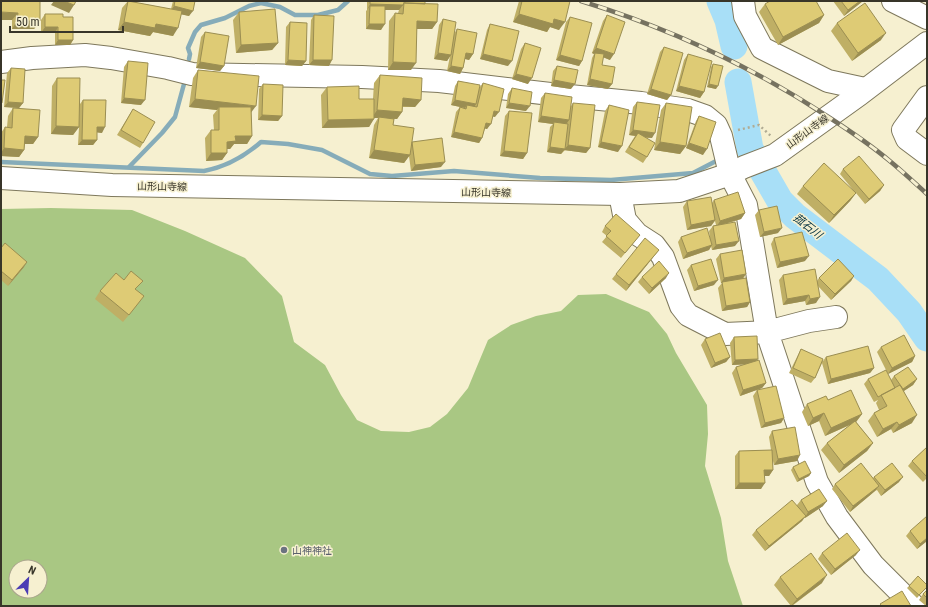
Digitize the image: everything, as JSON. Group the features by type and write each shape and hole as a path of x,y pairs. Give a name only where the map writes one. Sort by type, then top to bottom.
{"main road":[{"path":"743,1 745,16 762,48 828,81 865,90"},
{"path":"893,1 927,18"},
{"name":"山形山寺線","path":"1,178 120,185 620,194 638,194 679,190 737,170 865,90 927,43"},
{"path":"1,62 32,58 85,55 168,68 192,74 362,77 439,81 559,95 641,102 688,110 705,116 716,125 737,170 746,205 767,332 817,482 838,517 873,565 914,606"},
{"path":"927,97 904,130 906,139 927,154"},
{"path":"620,194 624,220 637,234 654,245 663,257 681,306 688,315 725,334 767,332 809,321 836,317"}],"path":[{"path":"733,131 759,125 774,147"}],"green space":[{"path":"51,208 132,210 185,231 245,258 282,296 294,342 325,365 341,395 357,420 381,431 409,432 430,427 447,414 468,388 488,340 511,325 536,316 561,311 578,295 606,294 649,312 667,334 676,353 707,405 708,434 705,466 721,518 728,561 743,606 1,606 1,209"}],"building":[{"path":"1,1 40,1 40,21 17,21 18,13 1,12"},
{"path":"64,1 76,1 74,5"},
{"path":"128,1 182,11 178,28 156,24 155,28 124,22"},
{"path":"175,1 195,1 193,11 174,6"},
{"path":"370,1 404,1 404,3 403,5 370,4"},
{"path":"405,1 425,1 425,4 405,3"},
{"path":"522,1 570,1 565,22 554,19 553,24 519,14"},
{"path":"770,1 816,1 824,15 783,37 765,4"},
{"path":"841,1 860,1 848,10"},
{"path":"404,3 438,4 437,22 417,21 416,63 393,62 395,13 403,14"},
{"path":"865,3 886,33 858,53 837,23"},
{"path":"370,6 385,6 385,24 369,24"},
{"path":"275,9 278,43 241,45 239,12"},
{"path":"45,14 63,14 63,17 73,17 73,40 58,40 58,27 45,27"},
{"path":"314,15 334,16 332,60 313,60"},
{"path":"607,15 625,22 614,54 596,48"},
{"path":"570,17 592,23 582,61 560,55"},
{"path":"443,19 456,22 451,55 438,53"},
{"path":"290,22 307,23 306,61 288,60"},
{"path":"490,24 519,31 512,61 483,54"},
{"path":"457,29 477,33 473,54 466,53 463,68 451,66"},
{"path":"205,32 229,36 224,66 200,62"},
{"path":"525,43 541,48 532,78 516,74"},
{"path":"664,47 683,53 671,95 651,89"},
{"path":"595,53 604,54 602,65 615,67 612,84 590,79"},
{"path":"688,54 712,61 704,92 679,86"},
{"path":"128,61 148,63 145,100 124,98"},
{"path":"713,64 723,66 718,86 709,84"},
{"path":"557,66 578,70 575,84 554,80"},
{"path":"11,68 25,69 23,103 8,102"},
{"path":"198,70 259,76 256,106 195,99"},
{"path":"380,75 422,78 421,100 403,98 402,112 377,110"},
{"path":"57,78 80,78 79,127 56,126"},
{"path":"1,80 5,80 2,103 1,102"},
{"path":"458,81 480,85 476,104 455,100"},
{"path":"483,83 504,89 499,112 494,111 491,124 486,123 482,138 454,132 460,107 466,109 467,105 477,107"},
{"path":"263,84 283,85 282,116 262,115"},
{"path":"359,86 359,99 374,99 374,119 328,120 327,87"},
{"path":"512,88 532,92 530,106 509,103"},
{"path":"545,93 572,97 569,120 541,116"},
{"path":"83,100 106,100 105,127 97,127 97,140 82,140"},
{"path":"637,102 660,105 655,133 633,130"},
{"path":"573,103 595,105 590,148 568,145"},
{"path":"666,103 692,107 686,146 660,142"},
{"path":"609,105 629,110 622,146 601,142"},
{"path":"219,107 251,107 252,136 235,136 236,141 227,142 227,153 211,153 211,130 219,130"},
{"path":"13,108 40,110 38,137 25,136 24,150 4,148 5,127 12,128"},
{"path":"133,109 155,122 143,143 121,130"},
{"path":"509,111 532,113 527,153 504,151"},
{"path":"699,116 716,122 707,149 689,143"},
{"path":"379,117 394,119 393,125 414,128 410,155 374,150"},
{"path":"554,122 568,124 565,149 550,147"},
{"path":"638,133 655,143 647,157 629,147"},
{"path":"442,138 445,162 415,165 412,142"},
{"path":"859,156 884,185 869,199 843,169"},
{"path":"824,163 856,193 834,215 803,186"},
{"path":"738,192 745,213 720,221 714,200"},
{"path":"711,197 715,220 691,225 687,201"},
{"path":"777,206 782,228 764,232 759,210"},
{"path":"616,214 640,235 625,253 606,236 611,231 605,226"},
{"path":"735,222 739,241 716,245 713,226"},
{"path":"707,228 712,245 687,253 681,237"},
{"path":"802,232 809,256 780,262 774,238"},
{"path":"645,238 659,250 629,285 616,274"},
{"path":"5,243 27,262 12,280 1,271 1,248"},
{"path":"742,250 746,274 724,278 720,254"},
{"path":"711,259 718,280 698,286 691,265"},
{"path":"838,259 854,276 835,294 819,278"},
{"path":"659,261 669,273 652,288 642,277"},
{"path":"815,269 820,297 810,299 809,295 787,299 783,275"},
{"path":"131,271 143,281 135,289 144,296 129,315 100,291 116,273 124,280"},
{"path":"746,278 750,302 726,306 722,282"},
{"path":"720,333 730,357 715,363 705,339"},
{"path":"904,335 915,356 892,368 881,347"},
{"path":"757,336 758,359 735,360 734,337"},
{"path":"868,346 874,368 831,379 826,357"},
{"path":"801,349 823,359 815,378 793,368"},
{"path":"759,360 766,383 743,390 736,367"},
{"path":"908,367 917,379 903,389 894,376"},
{"path":"886,370 895,388 878,397 868,379"},
{"path":"900,385 917,415 899,425 897,422 883,429 874,413 887,406 881,395"},
{"path":"776,386 784,418 765,423 757,390"},
{"path":"851,390 862,414 831,428 824,413 813,418 807,404 826,396 828,400"},
{"path":"855,421 873,443 844,465 827,443"},
{"path":"795,427 800,455 778,459 772,431"},
{"path":"927,447 927,477 912,461"},
{"path":"772,450 773,470 764,470 765,483 739,483 739,451"},
{"path":"805,461 811,473 799,479 793,467"},
{"path":"861,463 879,486 853,506 835,484"},
{"path":"892,463 903,477 885,490 874,477"},
{"path":"819,489 827,501 808,512 801,500"},
{"path":"792,500 806,516 769,546 756,530"},
{"path":"927,516 927,538 920,544 910,531"},
{"path":"847,533 860,550 835,569 822,553"},
{"path":"811,553 827,575 797,599 780,577"},
{"path":"918,576 927,585 927,587 919,595 909,586"},
{"path":"927,590 927,598 923,594"},
{"path":"902,591 911,606 882,606 880,604"}],"waterway":[{"path":"189,59 190,54 188,48 195,32 201,25 225,18 249,6 261,3 280,7 295,15 318,15 338,10 348,1"},
{"name":"菰石川","path":"720,1 728,20 734,46"},
{"name":"菰石川","path":"738,82 750,149 780,201 795,216 878,279 909,312 927,338"},
{"path":"129,167 162,133 175,117 184,84"},
{"path":"1,162 204,171 220,167 234,160 261,142 288,144 322,150 370,174 392,176 454,171 540,178 611,180 693,173 720,159"},
{"name":"菰石川","path":"744,147 750,145"}],"railway":[{"path":"581,1 678,36 710,50 771,82 801,99 861,139 891,162 927,194"}],"place":[{"name":"山神神社","path":"284,550"}]}
